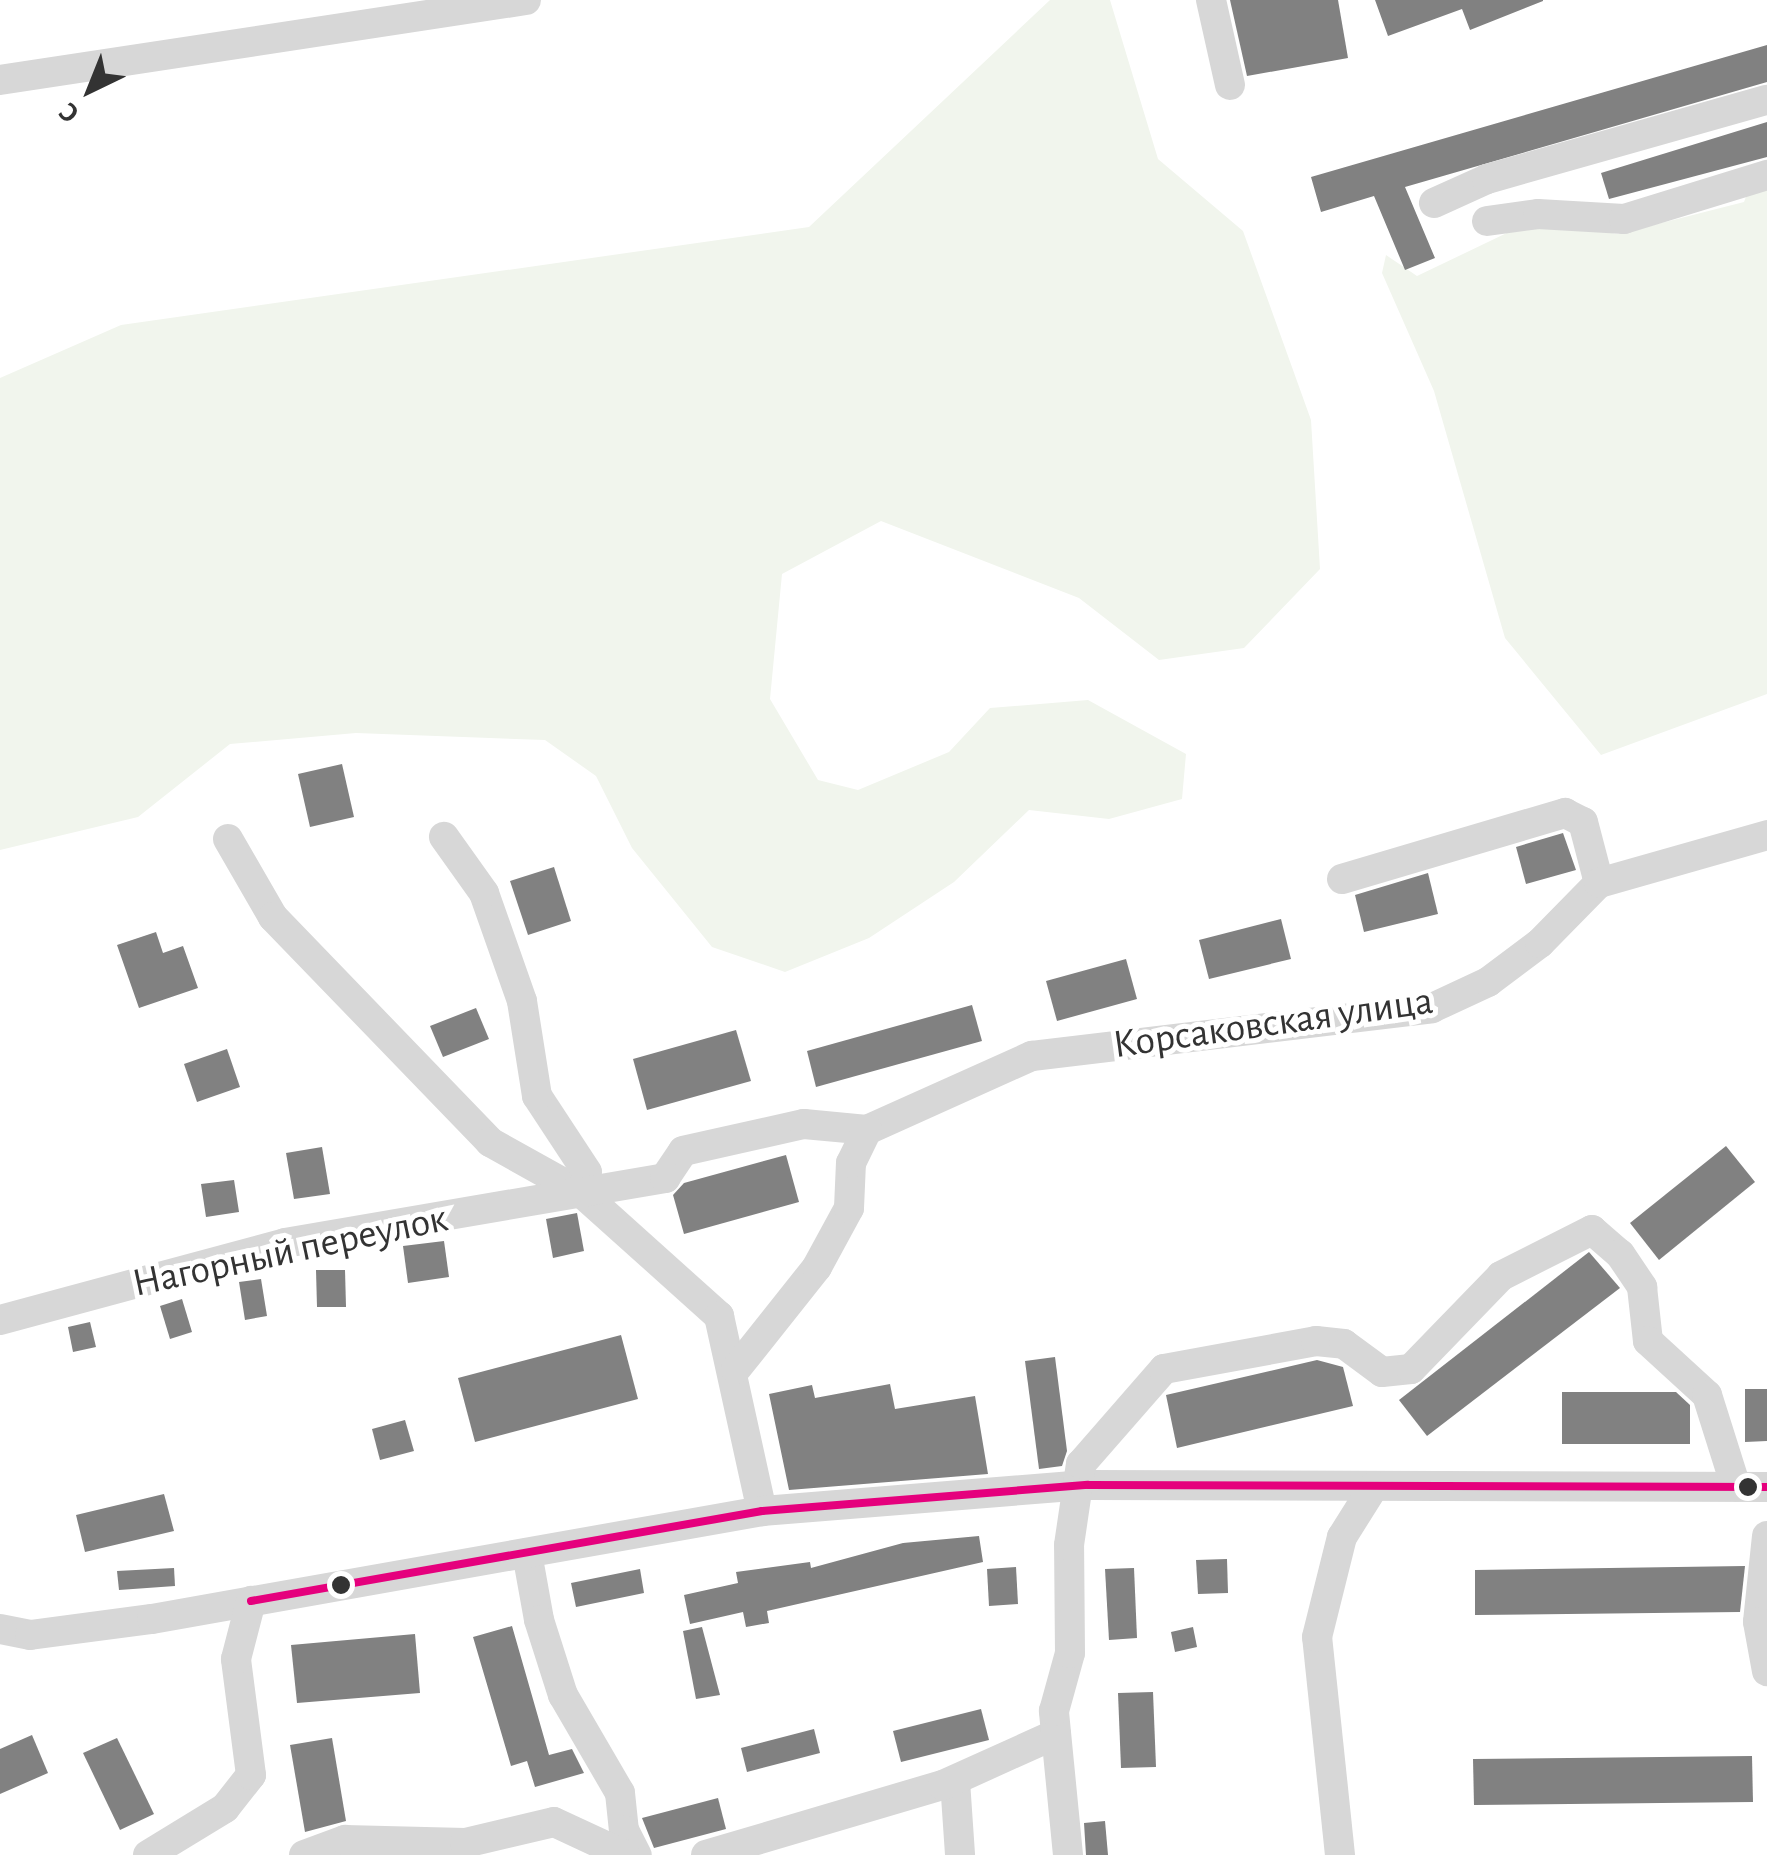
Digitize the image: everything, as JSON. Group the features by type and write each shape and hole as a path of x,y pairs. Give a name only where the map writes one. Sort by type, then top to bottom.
{"street":[{"path":"0,80 526,0"},
{"path":"1212,0 1230,85"},
{"path":"1434,203 1487,179 1767,100"},
{"path":"1487,221 1538,214 1624,219 1767,175"},
{"path":"1342,878 1565,813 1583,822 1599,883"},
{"name":"Корсаковская улица","path":"867,1130 1032,1056 1432,1008 1488,982 1540,943 1599,883 1767,836"},
{"path":"444,837 484,892 522,1001 536,1096 587,1172 582,1194"},
{"path":"228,839 273,917 490,1142 582,1194 719,1316 736,1369 762,1511"},
{"name":"Нагорный переулок","path":"0,1320 285,1244 665,1178 683,1151 804,1124 867,1130"},
{"path":"736,1369 817,1268 849,1208 851,1163 867,1130"},
{"path":"1068,1855 1054,1711 1070,1652 1068,1561 1078,1486 1091,1451 1164,1369 1316,1341 1344,1344 1382,1372 1411,1369 1501,1276 1592,1230 1620,1254 1642,1287 1648,1341 1707,1395 1736,1487"},
{"path":"0,1630 30,1635 251,1601 762,1511 1078,1486 1767,1486"},
{"path":"1340,1855 1317,1637 1342,1537 1374,1486"},
{"path":"1767,1536 1758,1622 1767,1671"},
{"path":"527,1553 538,1620 563,1695 620,1794 624,1830 637,1855"},
{"path":"148,1855 225,1808 251,1775 236,1659 251,1601"},
{"path":"706,1855 955,1781 1056,1734"},
{"path":"955,1781 960,1855"},
{"path":"304,1855 345,1840 465,1843 554,1822 625,1855"}],"shaded area":[{"path":"1050,0 1110,0 1158,159 1243,231 1311,420 1320,569 1244,648 1159,660 1079,598 881,521 782,574 770,699 818,780 858,790 949,752 990,708 1088,700 1186,754 1182,799 1109,819 1029,810 954,882 869,938 785,972 712,947 632,848 596,776 545,740 356,733 230,744 138,817 0,850 0,378 121,325 809,227"},
{"path":"1767,182 1767,694 1601,755 1505,638 1434,391 1382,273 1386,255 1417,276 1532,221 1618,234 1744,202 1750,186"}],"building":[{"path":"1230,0 1338,0 1348,58 1247,76"},
{"path":"1375,0 1543,1 1470,30 1462,9 1388,36"},
{"path":"1767,45 1767,82 1405,187 1435,258 1405,270 1374,196 1321,212 1311,177"},
{"path":"1767,122 1767,157 1609,199 1601,173"},
{"path":"342,764 354,817 310,827 298,774"},
{"path":"1563,833 1576,870 1526,884 1516,847"},
{"path":"554,867 571,921 528,935 510,881"},
{"path":"1428,873 1438,914 1364,932 1355,895"},
{"path":"1281,919 1291,959 1209,979 1199,940"},
{"path":"156,932 163,953 183,946 198,988 139,1008 117,945"},
{"path":"1126,959 1137,999 1057,1021 1046,981"},
{"path":"972,1005 982,1041 816,1087 807,1051"},
{"path":"476,1008 489,1039 443,1057 430,1026"},
{"path":"736,1030 751,1081 647,1110 633,1059"},
{"path":"227,1049 240,1087 197,1102 184,1064"},
{"path":"1726,1146 1755,1182 1659,1260 1630,1223"},
{"path":"322,1147 330,1194 294,1199 286,1153"},
{"path":"786,1155 799,1202 684,1234 673,1195 684,1183"},
{"path":"234,1180 239,1212 206,1217 201,1184"},
{"path":"577,1213 584,1251 553,1258 546,1219"},
{"path":"444,1241 449,1277 408,1283 403,1246"},
{"path":"1589,1252 1620,1288 1427,1436 1399,1400"},
{"path":"316,1270 345,1270 346,1307 317,1307"},
{"path":"261,1279 267,1316 245,1320 239,1282"},
{"path":"182,1299 192,1332 170,1339 160,1306"},
{"path":"90,1322 96,1347 73,1352 68,1327"},
{"path":"621,1335 638,1399 475,1442 458,1378"},
{"path":"1055,1357 1067,1451 1062,1466 1039,1469 1025,1361"},
{"path":"1317,1360 1343,1367 1353,1406 1177,1448 1166,1395"},
{"path":"890,1384 895,1409 975,1396 988,1474 789,1490 769,1394 812,1385 815,1398"},
{"path":"1745,1389 1767,1389 1767,1441 1745,1442"},
{"path":"1562,1392 1676,1392 1690,1405 1690,1444 1562,1444"},
{"path":"405,1420 414,1451 380,1460 372,1429"},
{"path":"164,1494 174,1531 85,1552 76,1515"},
{"path":"979,1536 983,1562 767,1611 769,1623 746,1627 743,1612 690,1624 684,1595 738,1583 736,1572 810,1562 811,1568 903,1543"},
{"path":"1227,1559 1228,1593 1198,1594 1196,1560"},
{"path":"1745,1566 1740,1612 1475,1615 1475,1570"},
{"path":"1016,1567 1018,1604 989,1606 987,1569"},
{"path":"174,1568 175,1586 119,1590 117,1571"},
{"path":"1134,1568 1137,1638 1109,1640 1105,1569"},
{"path":"640,1569 644,1593 576,1607 571,1583"},
{"path":"512,1626 549,1755 572,1749 584,1773 535,1787 527,1761 511,1766 473,1637"},
{"path":"702,1627 720,1695 696,1699 683,1631"},
{"path":"1193,1627 1197,1647 1175,1652 1171,1632"},
{"path":"415,1634 420,1693 297,1703 291,1645"},
{"path":"1153,1692 1156,1767 1121,1768 1118,1693"},
{"path":"981,1709 989,1740 901,1762 893,1731"},
{"path":"814,1729 820,1753 747,1772 741,1748"},
{"path":"32,1735 48,1773 0,1794 0,1749"},
{"path":"117,1738 154,1814 120,1830 83,1753"},
{"path":"332,1738 346,1821 305,1832 290,1745"},
{"path":"1752,1756 1753,1802 1474,1805 1473,1759"},
{"path":"718,1798 726,1829 654,1848 642,1818"},
{"path":"1105,1821 1108,1855 1086,1855 1084,1823"}],"transit line":[{"path":"251,1601 762,1511 1088,1485 1767,1487"}]}
